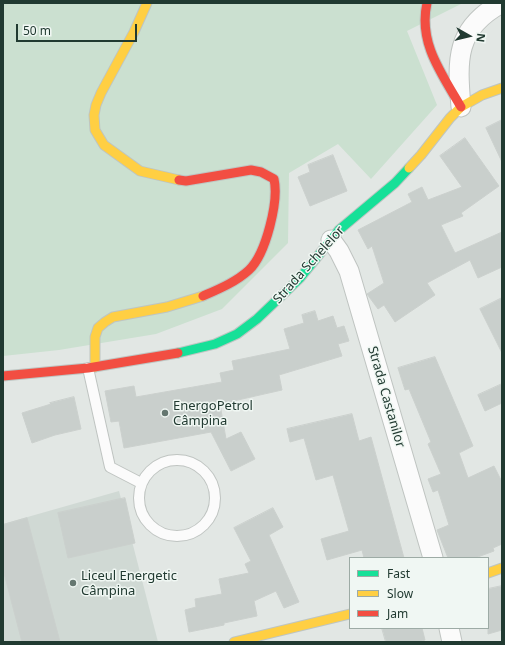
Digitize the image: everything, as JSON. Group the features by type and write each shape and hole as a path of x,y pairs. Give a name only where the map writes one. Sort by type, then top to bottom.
{"street":[{"path":"92,367 94,344 98,328 105,321 113,317 168,307 193,300 228,285 250,269 258,258 275,206 277,189 274,179 261,172 251,170 186,180 167,178 140,171 104,145 95,130 94,115 96,105 134,32 147,3"},
{"path":"427,3 424,10 424,31 430,52 462,107"},
{"path":"462,107 459,66 462,46 469,30 482,16 502,3"},
{"name":"Strada Schelelor","path":"3,376 92,367 195,350 215,344 237,334 257,320 276,302 300,278 331,240 351,220 395,183 421,155 450,118 472,100 502,88"},
{"name":"Strada Castanilor","path":"331,240 339,251 349,271 433,557"},
{"path":"489,573 502,568"},
{"path":"234,642 349,614"},
{"path":"449,629 452,642"}],"lane":[{"path":"92,367 110,467 141,483"},
{"path":"173,459 193,463 208,475 212,484 214,503 212,512 204,524 192,533 183,536 163,534 146,522 141,513 138,503 138,493 141,483 154,467 163,462 173,459"}],"shaded area":[{"name":"Liceul Energetic Câmpina","path":"119,491 158,642 3,642 3,524"}],"green space":[{"path":"3,3 463,3 407,31 437,105 371,179 338,144 289,173 288,243 222,309 156,334 59,350 3,356"}],"building":[{"path":"502,120 502,162 486,128"},
{"path":"465,138 499,186 461,213 463,216 441,225 455,253 502,232 502,267 478,278 470,260 427,283 435,295 395,322 384,305 378,309 367,294 384,283 372,246 368,249 358,230 412,202 408,194 422,187 428,200 462,187 440,156"},
{"path":"333,155 347,191 310,206 298,177 310,172 308,165"},
{"path":"502,298 502,353 480,309"},
{"path":"315,311 318,321 333,316 337,328 344,326 349,341 338,344 342,356 279,375 282,390 220,404 226,439 241,432 255,459 231,471 211,432 124,448 119,421 111,422 105,391 134,386 136,397 222,382 220,373 234,370 232,361 290,349 284,329 304,323 302,315"},
{"path":"435,357 473,446 459,453 468,478 494,466 502,482 502,544 493,548 494,551 478,557 448,557 437,530 449,525 438,490 433,492 428,479 441,474 428,444 431,442 409,389 405,390 398,368"},
{"path":"502,384 502,403 485,411 478,395"},
{"path":"74,397 81,429 55,435 32,443 22,413 51,404 50,403"},
{"path":"352,414 359,441 371,437 404,557 364,557 362,550 327,560 321,539 349,531 333,475 316,480 304,438 290,442 287,429"},
{"path":"125,498 135,543 68,558 58,513"},
{"path":"273,508 283,527 269,535 299,602 284,608 276,591 254,601 257,616 224,623 224,625 189,632 185,610 196,607 195,599 222,594 219,579 249,573 245,564 251,561 234,528"},
{"path":"27,518 60,642 22,642 3,569 3,525"},
{"path":"502,586 502,630 488,634 489,629 489,589"},
{"path":"382,629 422,629 425,640 418,642 386,642"}],"traffic: fast":[{"path":"178,353 215,344 237,334 257,319 300,278 339,230 395,183 409,168"}],"traffic: slow":[{"path":"147,3 134,32 96,105 94,115 95,130 104,145 140,171 179,180"},
{"path":"409,168 450,118 461,107 482,95 502,88"},
{"path":"95,367 95,337 98,328 105,322 113,317 167,307 203,296"},
{"path":"489,573 502,568"},
{"path":"234,642 349,614"}],"traffic: jam":[{"path":"427,3 425,18 429,45 440,70 461,107"},
{"path":"179,180 186,181 251,170 261,172 274,179 275,200 270,227 261,252 255,262 249,270 239,278 203,296"},
{"path":"3,376 88,368 178,353"}],"place":[{"name":"EnergoPetrol Câmpina","path":"165,413"},
{"name":"Liceul Energetic Câmpina","path":"73,583"}]}
